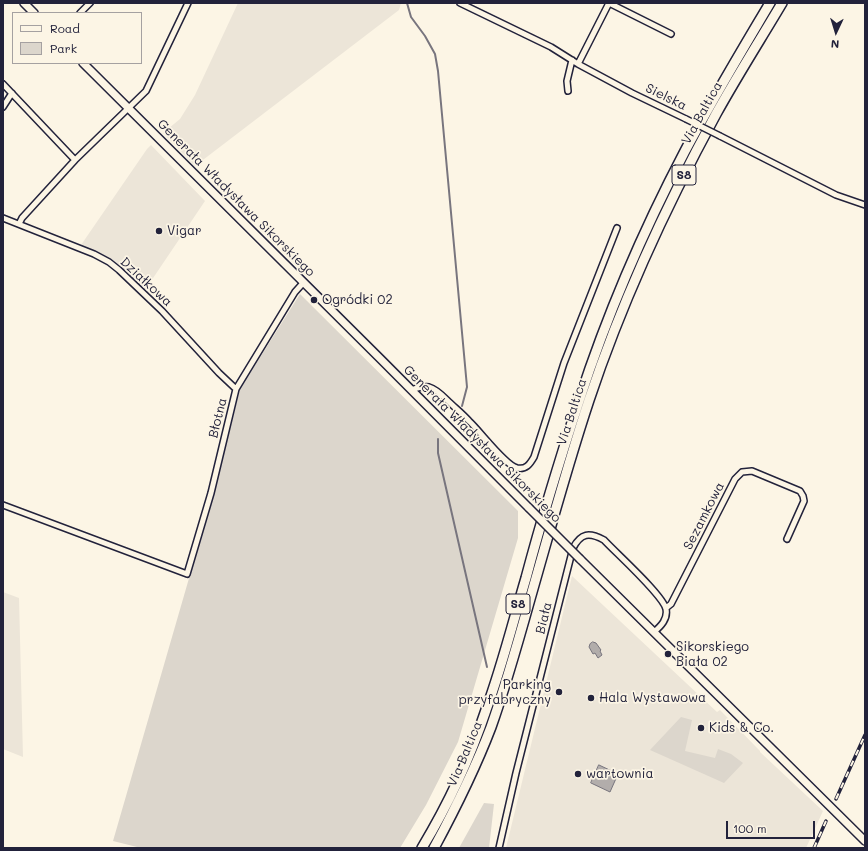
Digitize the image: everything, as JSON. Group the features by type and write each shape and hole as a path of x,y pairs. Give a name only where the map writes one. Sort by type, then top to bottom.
{"highway":[{"name":"Via Baltica","path":"422,848 459,778 487,709 562,454 589,372 614,305 641,242 685,152 728,74 770,3"},
{"name":"Via Baltica","path":"434,848 467,784 491,725 509,672 577,438 605,357 630,292 692,159 736,79 782,3"}],"street":[{"path":"24,3 33,12"},
{"path":"81,12 90,3"},
{"path":"19,224 22,218 75,160 146,91 188,3"},
{"name":"Sielska","path":"460,3 551,47 578,64 836,195 865,204"},
{"path":"578,64 609,3 671,34"},
{"path":"568,91 567,81 572,60"},
{"name":"Generała Władysława Sikorskiego","path":"84,64 865,841"},
{"path":"3,84 75,160"},
{"path":"3,107 12,94"},
{"name":"Działkowa","path":"3,218 94,254 109,262 162,311 236,389"},
{"path":"411,390 431,387 470,421 498,453 512,466 524,468 530,465 534,457 564,363 617,228"},
{"name":"Błotna","path":"3,505 187,574 211,493 236,389 295,292 304,282"},
{"name":"Sezamkowa","path":"666,608 672,604 735,479 742,472 752,471 800,491 804,500 787,539"},
{"name":"Biała","path":"499,848 516,773 573,548 577,540 582,536 589,535 596,536 604,540 659,597 666,608"},
{"path":"654,632 663,623 666,615 666,608"}],"shaded area":[{"path":"238,3 401,3 399,10 195,166 163,133 180,119 195,95"},
{"path":"151,145 205,201 145,290 113,262 81,245"},
{"path":"572,576 717,712 720,710 760,752 823,811 806,848 506,848"},
{"path":"3,592 19,598 23,757 3,749"},
{"path":"593,642 596,643 601,650 602,655 598,658 595,653 593,654 589,647"},
{"path":"599,765 618,774 610,792 591,783"}],"green space":[{"path":"300,294 518,511 518,538 458,742 426,805 400,848 141,848 113,841 218,478 240,389"},
{"path":"681,717 692,720 685,751 715,758 718,749 731,754 743,763 724,783 650,750"},
{"path":"484,803 494,804 489,848 459,848"}],"waterway":[{"path":"407,3 411,17 425,36 435,54 438,71 467,387 462,406"},
{"path":"438,439 438,453 487,667"}],"railway":[{"path":"836,799 865,735"},
{"path":"814,848 826,821"}],"place":[{"name":"Vigar","path":"159,231"},
{"name":"Ogródki 02","path":"314,300"},
{"name":"Sikorskiego Biała 02","path":"668,654"},
{"name":"Parking przyfabryczny","path":"559,692"},
{"name":"Hala Wystawowa","path":"591,698"},
{"name":"Kids & Co.","path":"701,728"},
{"name":"wartownia","path":"578,774"}]}
